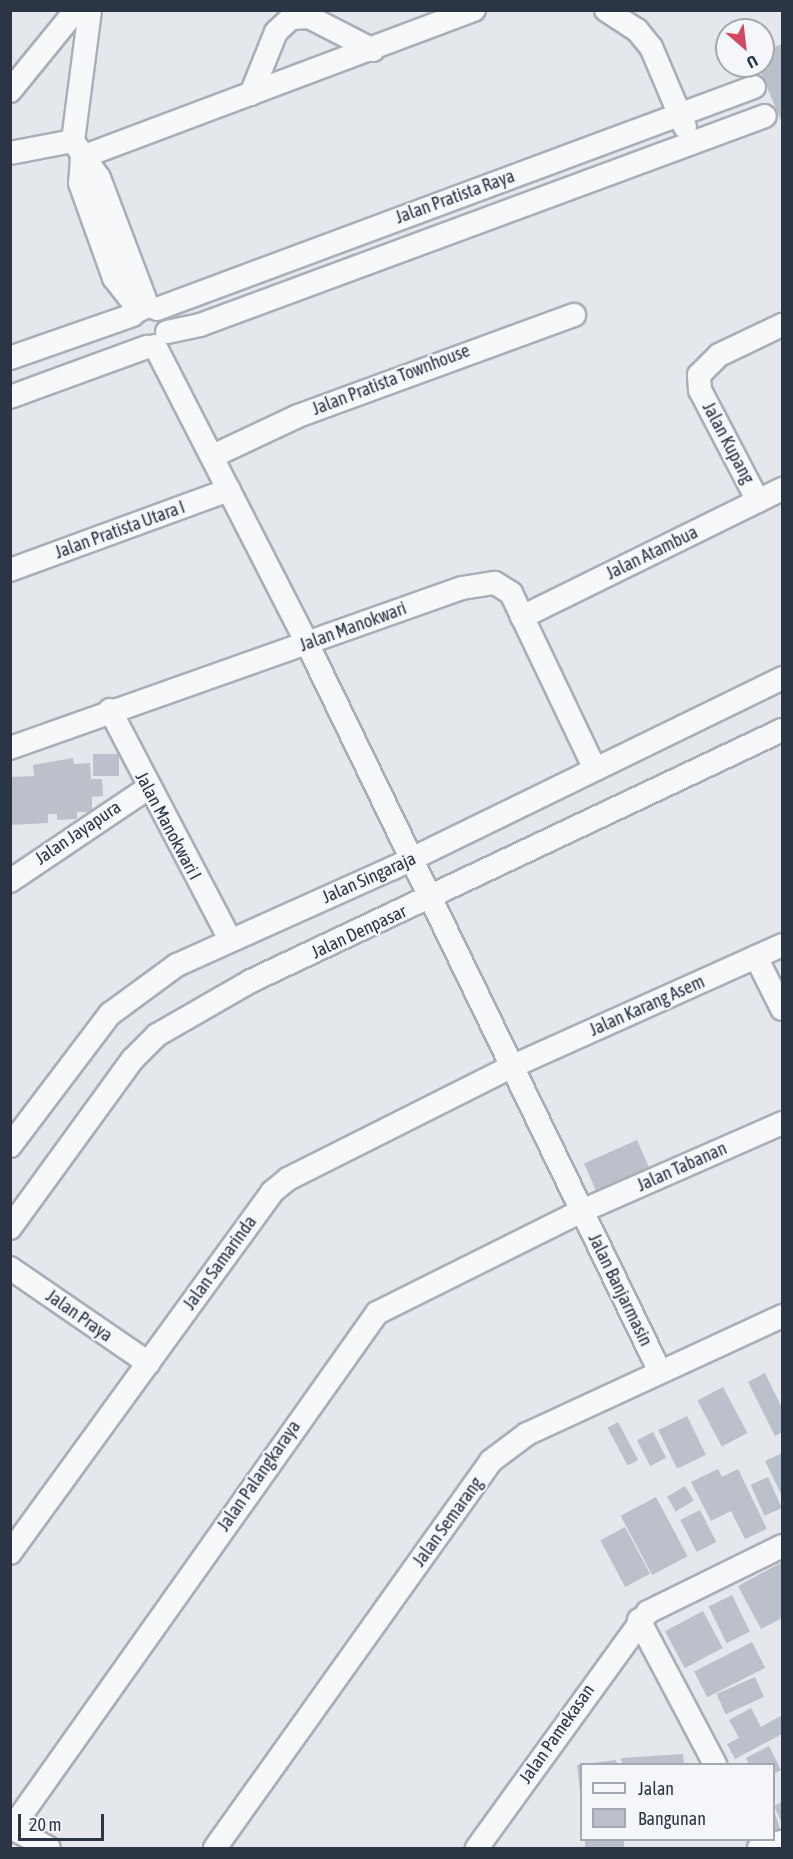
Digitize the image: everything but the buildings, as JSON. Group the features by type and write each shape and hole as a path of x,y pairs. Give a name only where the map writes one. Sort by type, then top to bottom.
{"street":[{"path":"10,91 76,10"},
{"path":"90,10 78,149 99,178 144,310"},
{"path":"10,153 78,149 251,94 373,50 474,10"},
{"path":"606,10 637,30 651,47 692,144"},
{"path":"251,94 276,32 291,18 309,17 373,50"},
{"name":"Jalan Pratista Raya","path":"10,358 754,87"},
{"name":"Jalan Pratista Raya","path":"10,398 200,325 765,116"},
{"path":"144,310 164,315 156,342 129,332 144,310"},
{"name":"Jalan Pratista Townhouse","path":"213,456 298,416 574,315"},
{"name":"Jalan Kupang","path":"758,501 700,390 699,375 719,355 783,325"},
{"name":"Jalan Banjarmasin","path":"156,342 307,643 659,1370"},
{"name":"Jalan Atambua","path":"522,617 783,489"},
{"name":"Jalan Pratista Utara I","path":"10,570 229,490"},
{"name":"Jalan Manokwari","path":"10,748 110,710 477,583 495,583 511,593 595,769"},
{"name":"Jalan Singaraja","path":"10,1146 110,1014 177,965 230,940 412,863 595,769 783,678"},
{"name":"Jalan Manokwari I","path":"110,710 148,788 230,940"},
{"name":"Jalan Denpasar","path":"10,1228 133,1059 157,1035 251,981 428,895 783,730"},
{"name":"Jalan Jayapura","path":"10,881 148,788"},
{"name":"Jalan Karang Asem","path":"511,1067 783,945"},
{"path":"756,957 783,1009"},
{"name":"Jalan Samarinda","path":"10,1553 272,1192 304,1168 511,1067"},
{"name":"Jalan Tabanan","path":"582,1211 783,1123"},
{"name":"Jalan Palangkaraya","path":"11,1828 377,1313 582,1211"},
{"name":"Jalan Praya","path":"10,1268 148,1363"},
{"name":"Jalan Semarang","path":"214,1848 491,1461 527,1434 659,1370 783,1316"},
{"name":"Jalan Pamekasan","path":"477,1848 639,1620 783,1546"},
{"path":"639,1620 714,1763"},
{"path":"11,1828 49,1848"},
{"path":"758,1848 783,1842"}]}
